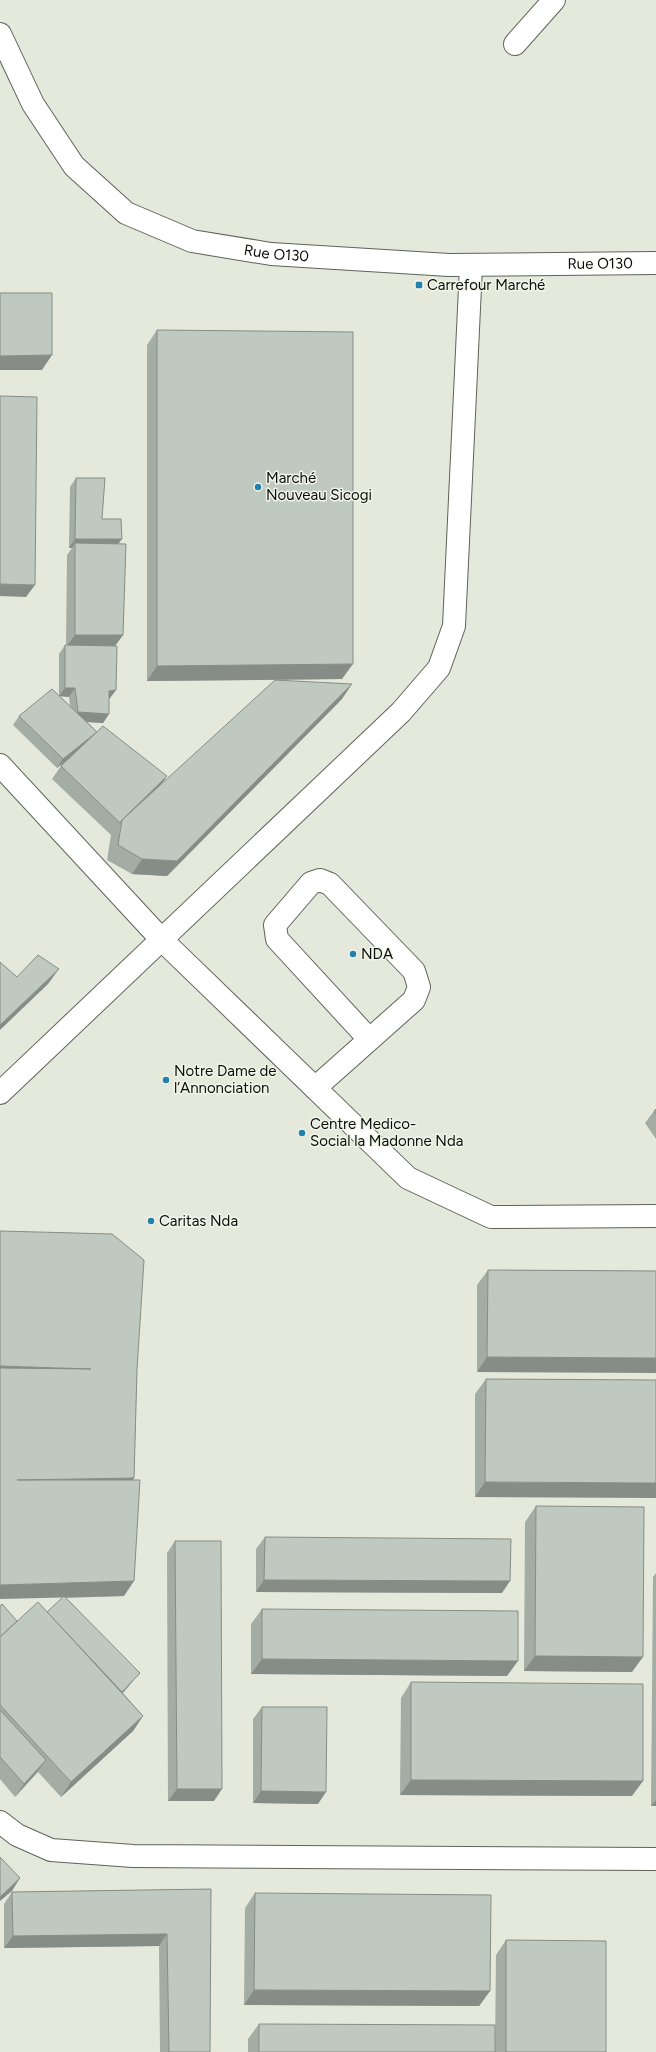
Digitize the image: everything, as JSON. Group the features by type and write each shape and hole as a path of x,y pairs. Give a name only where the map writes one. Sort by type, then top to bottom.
{"street":[{"path":"516,44 554,0"},
{"name":"Rue O130","path":"0,34 33,104 74,166 126,213 192,241 263,252 471,266 656,263"},
{"path":"0,1093 401,712 439,668 454,626 471,266"},
{"path":"0,765 162,940 408,1178 491,1217 656,1216"},
{"path":"315,1088 414,1000 420,987 414,971 330,884 320,880 311,883 275,925 277,939 369,1039"},
{"path":"0,1822 17,1835 51,1850 133,1856 656,1859"}],"building":[{"path":"0,293 52,293 52,355 0,356"},
{"path":"157,330 353,332 353,664 157,666"},
{"path":"0,396 37,397 35,585 0,584"},
{"path":"76,478 105,478 102,519 121,519 122,539 75,539"},
{"path":"75,543 126,544 123,635 75,635"},
{"path":"65,645 117,646 116,690 109,691 109,714 78,712 75,688 65,688"},
{"path":"275,680 352,684 177,861 142,859 118,845 122,820"},
{"path":"52,689 97,732 63,759 19,716"},
{"path":"103,726 167,776 120,823 61,766"},
{"path":"38,955 59,969 0,1025 0,962 17,977"},
{"path":"0,1231 112,1234 144,1260 137,1369 134,1478 17,1480 140,1480 134,1581 0,1585 0,1368 91,1369 0,1366"},
{"path":"488,1270 656,1271 656,1358 487,1357"},
{"path":"486,1379 656,1380 656,1483 485,1482"},
{"path":"536,1506 644,1507 643,1657 535,1656"},
{"path":"265,1537 511,1539 510,1581 264,1580"},
{"path":"175,1541 221,1541 222,1789 177,1789"},
{"path":"64,1596 140,1673 122,1692 47,1612"},
{"path":"38,1602 143,1716 71,1782 0,1705 0,1637"},
{"path":"2,1604 17,1621 0,1637 0,1606"},
{"path":"262,1609 518,1611 518,1661 262,1659"},
{"path":"411,1682 643,1684 643,1781 411,1780"},
{"path":"262,1707 327,1707 326,1792 261,1791"},
{"path":"0,1710 46,1760 24,1784 0,1757"},
{"path":"0,1857 20,1878 0,1897"},
{"path":"211,1889 210,2052 169,2052 167,1934 13,1936 12,1892"},
{"path":"255,1893 491,1895 490,1991 254,1990"},
{"path":"506,1940 606,1941 606,2052 506,2052"},
{"path":"259,2024 495,2025 495,2052 259,2052"}],"place":[{"name":"Carrefour Marché","path":"419,285"},
{"name":"Marché Nouveau Sicogi","path":"258,487"},
{"name":"NDA","path":"353,954"},
{"name":"Notre Dame de l’Annonciation","path":"166,1080"},
{"name":"Centre Medico- Social la Madonne Nda","path":"302,1133"},
{"name":"Caritas Nda","path":"151,1221"}]}
